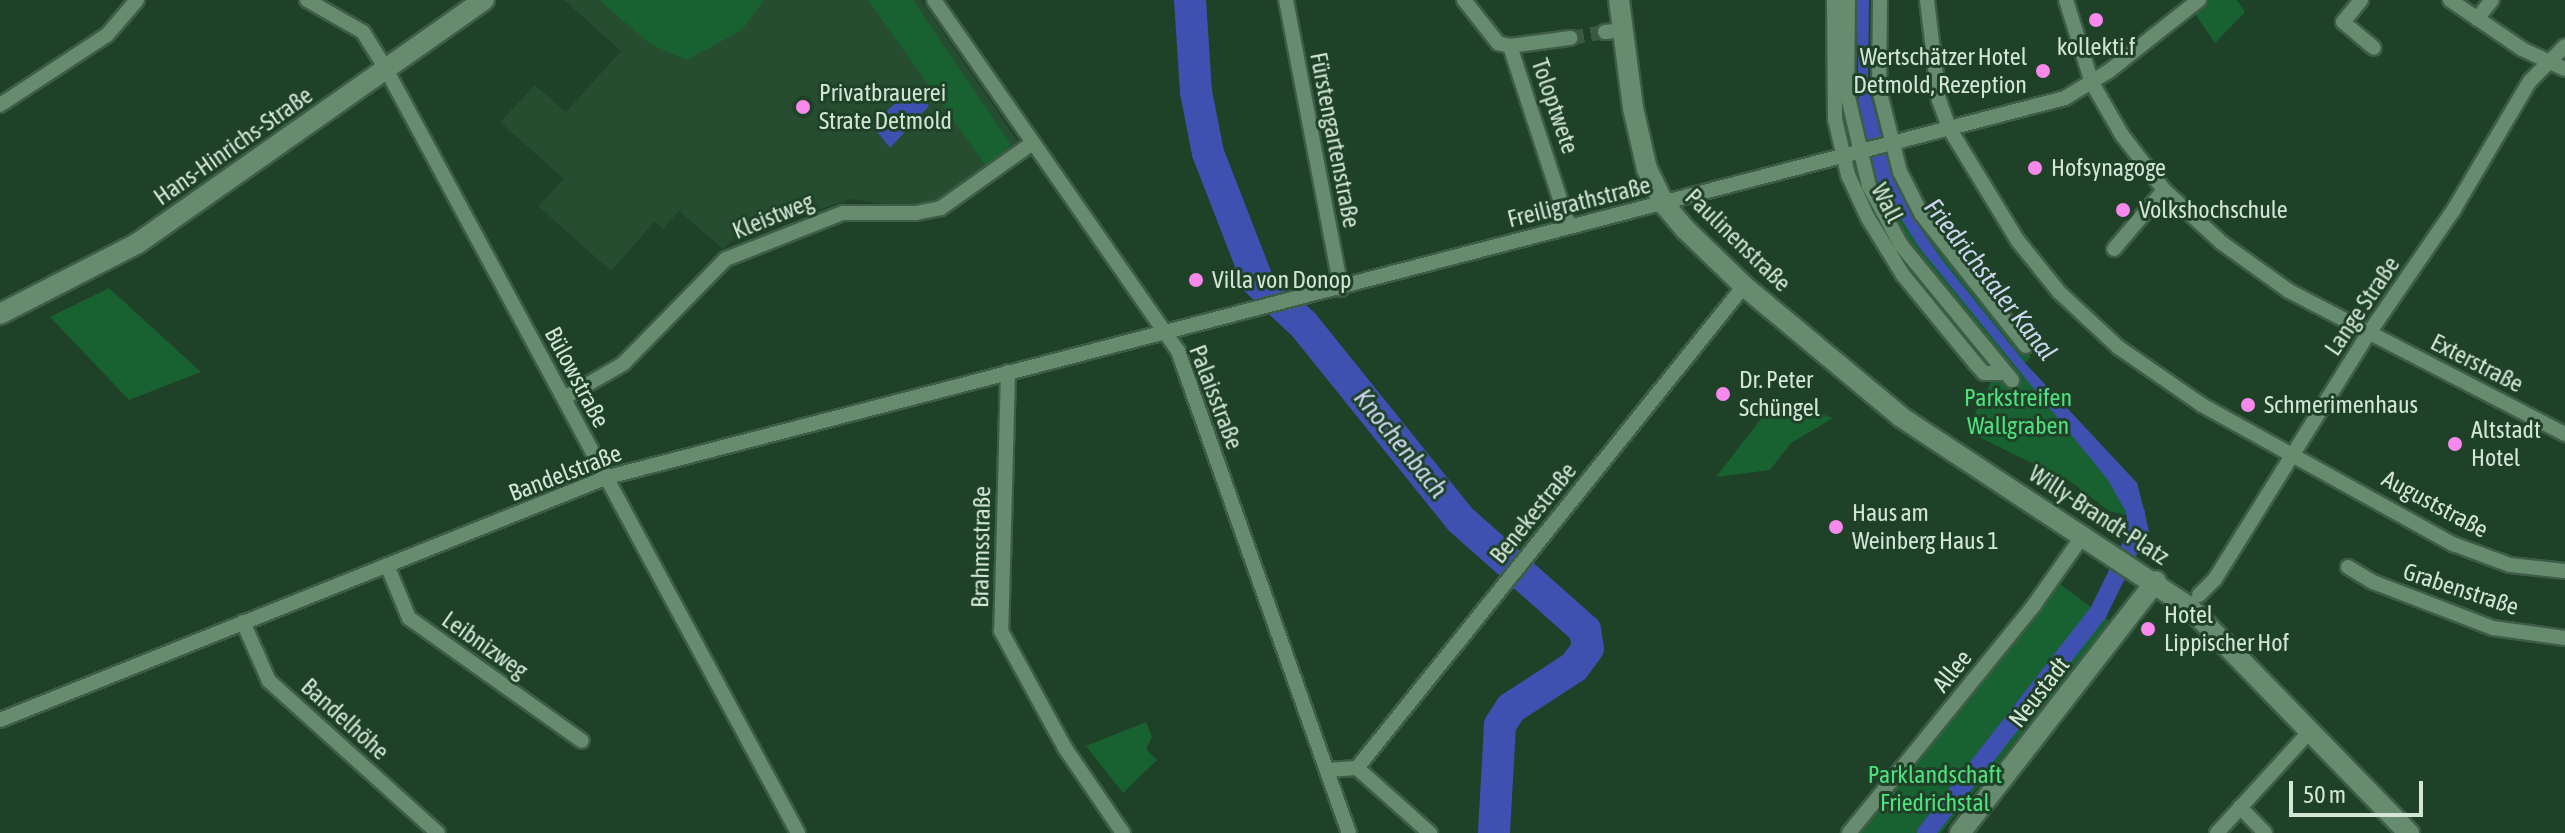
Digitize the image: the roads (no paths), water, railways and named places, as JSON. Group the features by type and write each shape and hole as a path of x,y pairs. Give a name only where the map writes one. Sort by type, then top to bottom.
{"main road":[{"name":"Hans-Hinrichs-Straße","path":"0,314 138,243 484,0"},
{"name":"Paulinenstraße","path":"1619,0 1614,31 1640,138 1664,204 1744,286 1901,417"},
{"name":"Willy-Brandt-Platz","path":"1901,417 2156,581 2194,600 2409,833"},
{"name":"Neustadt","path":"1960,833 2156,581"}],"street":[{"path":"0,105 107,35 137,0"},
{"name":"Bülowstraße","path":"307,0 363,32 386,69 798,833"},
{"name":"Palaisstraße","path":"934,0 1031,144 1178,351 1349,833"},
{"name":"Fürstengartenstraße","path":"1286,0 1341,289"},
{"name":"Toloptwete","path":"1464,0 1491,35 1510,46 1570,38"},
{"name":"Wall","path":"1834,0 1832,88 1855,151"},
{"name":"Wall","path":"1848,0 1847,93 1868,218 1903,275 1984,373 2008,377"},
{"path":"1880,0 1879,89 1887,143 1922,215 2026,346"},
{"name":"Auguststraße","path":"1927,0 1939,100 1949,128 2018,241 2059,292 2140,365 2453,544 2510,565 2565,571"},
{"name":"Exterstraße","path":"2066,0 2092,83 2122,135 2164,190 2222,243 2289,291 2565,434"},
{"name":"Freiligrathstraße","path":"1166,334 2065,98 2092,83 2199,0"},
{"path":"2361,0 2343,22 2374,48"},
{"path":"2450,0 2477,19 2565,69"},
{"path":"2477,19 2492,0"},
{"name":"Toloptwete","path":"1510,46 1569,227"},
{"name":"Lange Straße","path":"2194,600 2258,513 2292,450 2453,211 2547,60 2565,46"},
{"name":"Kleistweg","path":"564,398 623,364 726,259 843,213 916,213 941,208 1031,144"},
{"path":"2114,249 2164,190"},
{"name":"Benekestraße","path":"1357,768 1744,286"},
{"name":"Bandelstraße","path":"0,720 608,477 1008,372 1166,334"},
{"name":"Brahmsstraße","path":"1008,372 1001,631 1065,748 1123,833"},
{"name":"Allee","path":"1849,833 2034,605 2084,534"},
{"name":"Leibnizweg","path":"387,565 409,618 582,741"},
{"name":"Grabenstraße","path":"2348,567 2373,582 2493,628 2565,638"},
{"name":"Bandelhöhe","path":"243,622 269,681 438,833"},
{"path":"2217,833 2311,730"},
{"path":"1327,770 1357,768 1430,833"},
{"path":"2240,807 2265,833"}],"water":[{"path":"1856,0 1869,0 1868,86 1879,127 1860,133"},
{"path":"915,87 929,106 890,148 871,124"},
{"path":"1888,161 1911,215 1942,260 2025,363 2137,483 2149,531 2146,541 2128,527 2126,512 2108,480 1919,247 1868,166"}],"waterway":[{"name":"Knochenbach","path":"1190,0 1196,92 1208,153 1258,282 1304,325 1461,520 1585,630 1588,648 1574,667 1511,708 1500,725 1494,833"},
{"name":"Friedrichstaler Kanal","path":"1863,106 1887,185"},
{"name":"Friedrichstaler Kanal","path":"1926,833 2098,613 2137,534 2136,513"}],"tunnel":[{"path":"1570,38 1605,32"}],"place":[{"name":"kollekti.f","path":"2096,20"},
{"name":"Wertschätzer Hotel Detmold, Rezeption","path":"2043,71"},
{"name":"Privatbrauerei Strate Detmold","path":"803,107"},
{"name":"Hofsynagoge","path":"2035,168"},
{"name":"Volkshochschule","path":"2123,210"},
{"name":"Villa von Donop","path":"1196,280"},
{"name":"Dr. Peter Schüngel","path":"1723,394"},
{"name":"Schmerimenhaus","path":"2248,405"},
{"name":"Altstadt Hotel","path":"2455,444"},
{"name":"Haus am Weinberg Haus 1","path":"1836,527"},
{"name":"Hotel Lippischer Hof","path":"2148,629"}],"park label":[{"name":"Parkstreifen Wallgraben","path":"2018,412"},
{"name":"Parklandschaft Friedrichstal","path":"1935,789"}]}
